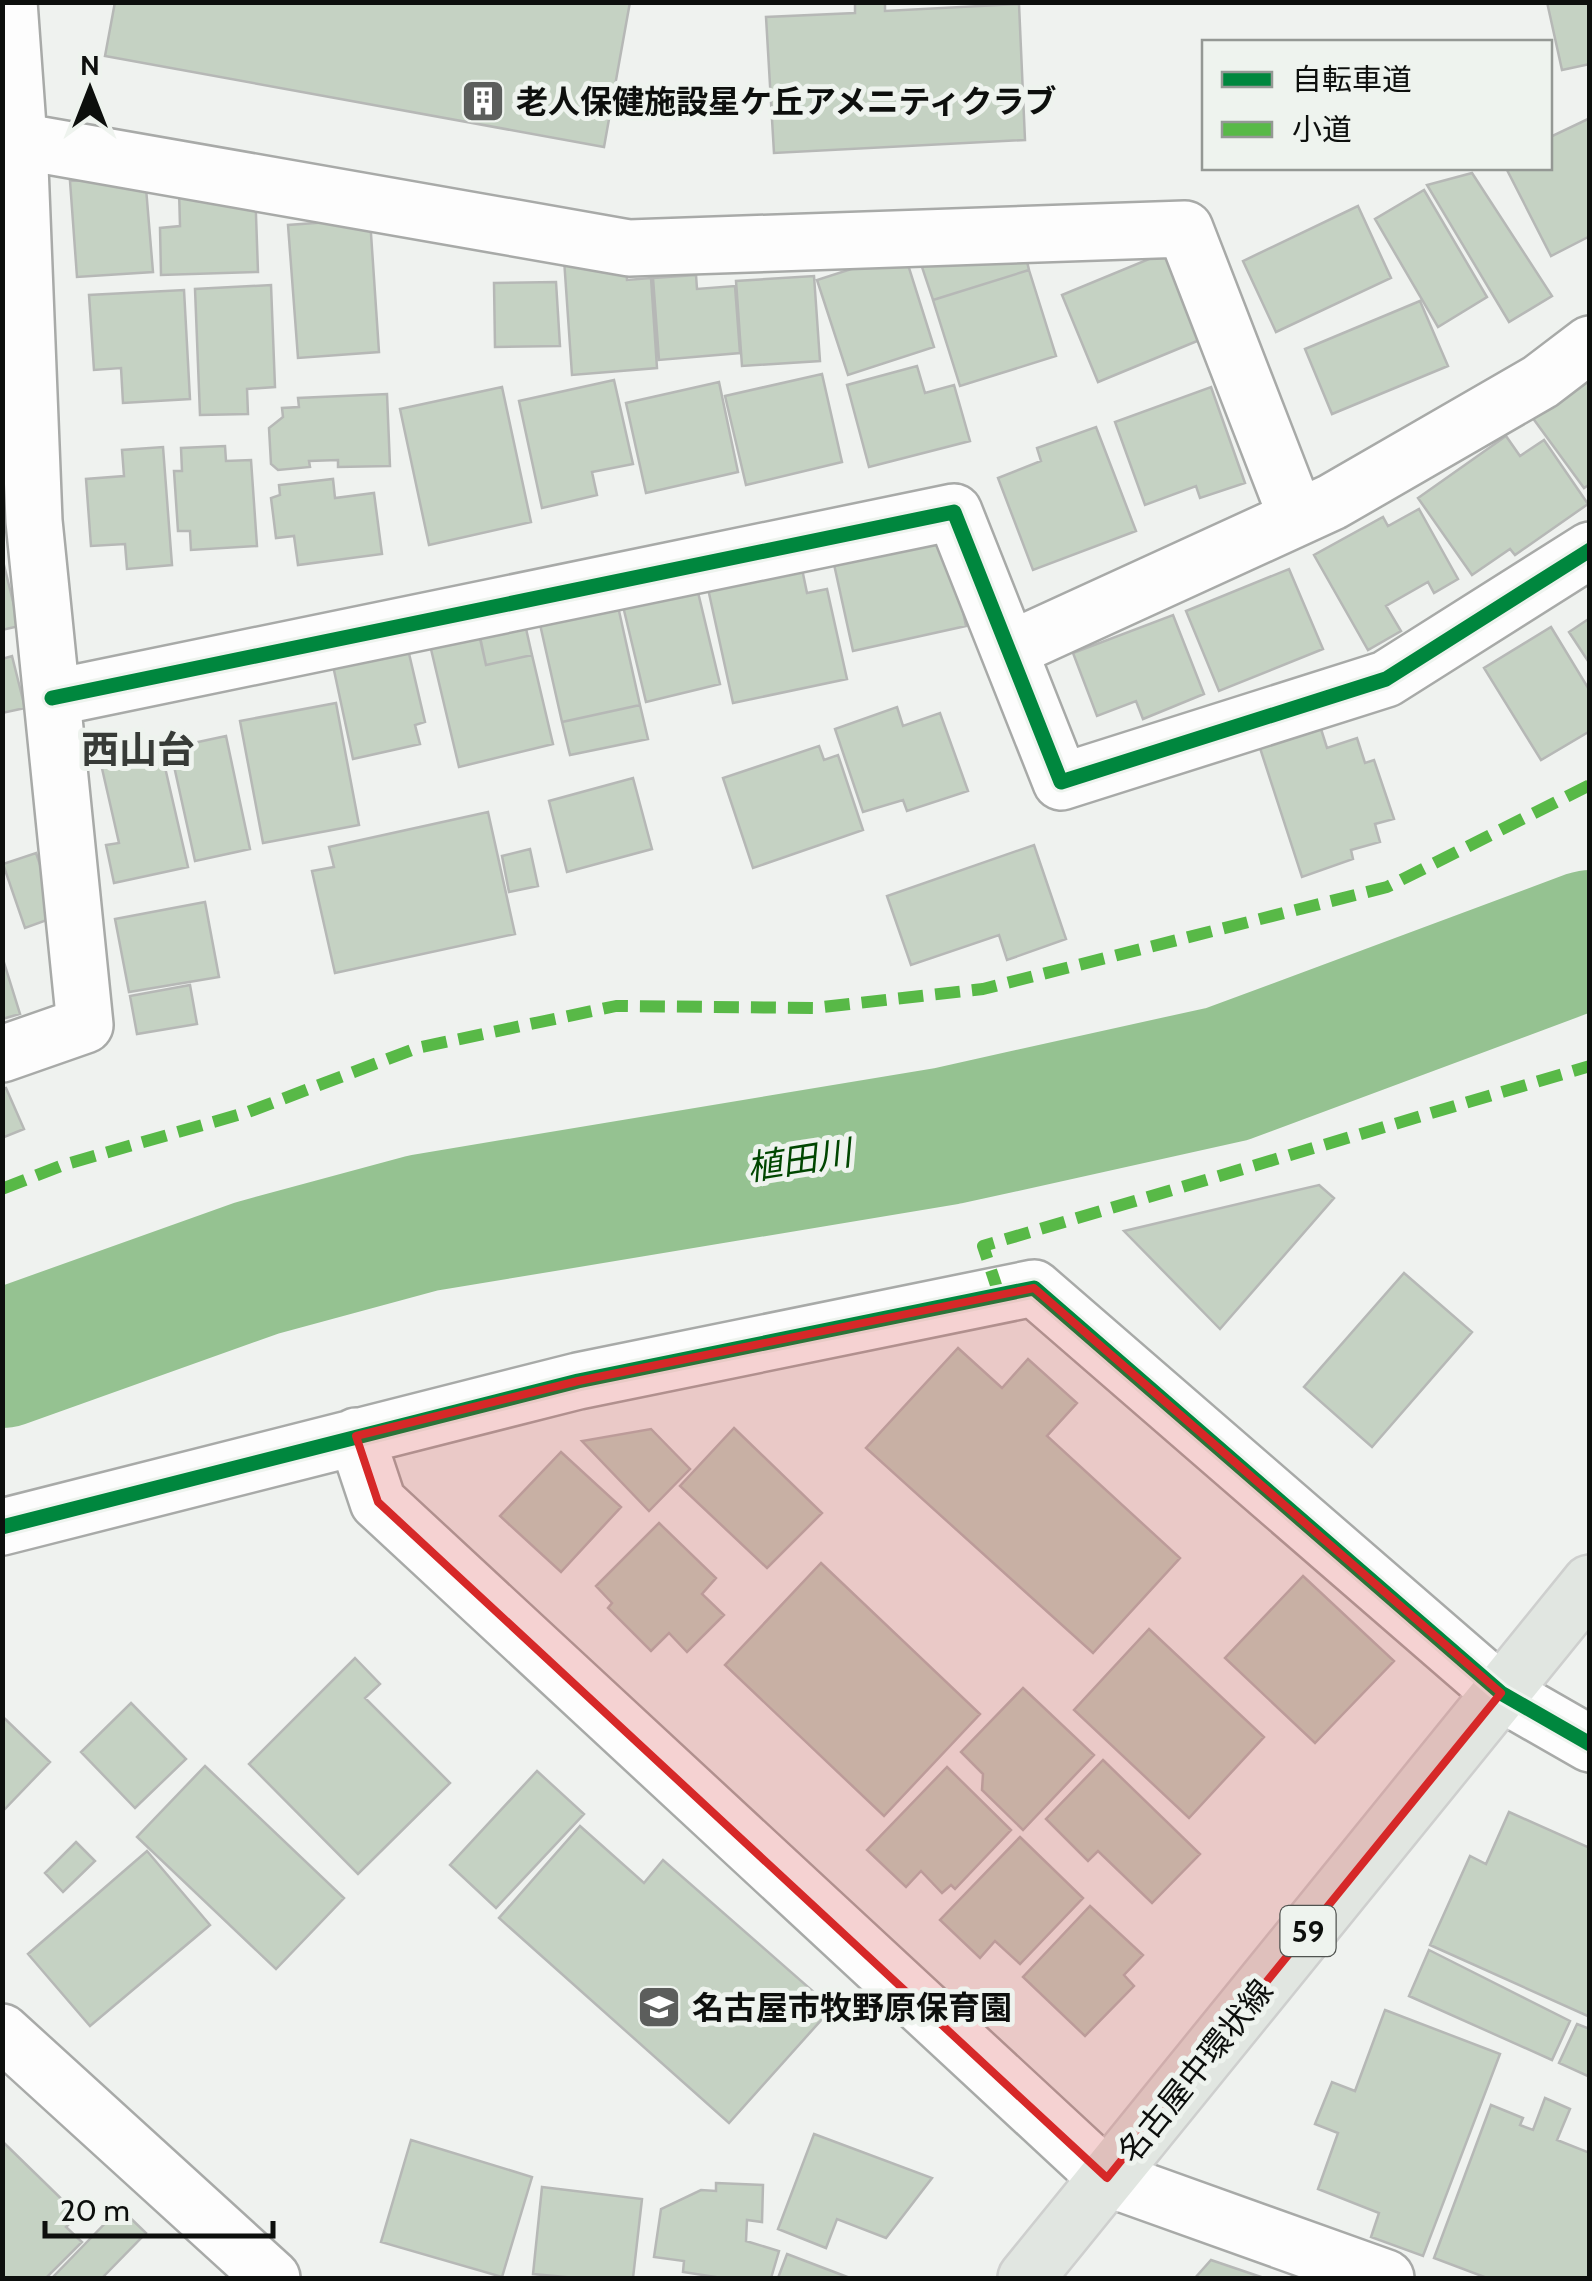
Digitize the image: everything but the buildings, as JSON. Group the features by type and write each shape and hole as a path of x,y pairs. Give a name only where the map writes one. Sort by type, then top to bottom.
{"main road":[{"name":"名古屋中環状線","path":"1026,2278 1590,1583"}],"street":[{"path":"2,1054 85,1026 52,698 18,524 18,142 7,16"},
{"path":"18,142 629,248 1185,229 1297,518"},
{"path":"1009,650 1332,502 1540,382 1590,344"},
{"path":"52,698 954,512 1061,782 1386,679 1590,550"},
{"path":"2,1527 578,1380 1034,1288 1501,1692 1590,1744"},
{"path":"356,1436 378,1502 1107,2178 1386,2278"},
{"path":"2,2032 272,2278"}],"highlighted area":[{"path":"1034,1288 1501,1693 1107,2178 378,1502 356,1436 578,1381"}],"waterway":[{"name":"植田川","path":"2,1359 257,1268 423,1223 947,1136 1227,1074 1590,939"}],"marked path":[{"path":"2,1189 63,1165 248,1112 417,1048 616,1006 814,1008 983,989 1387,887 1590,785"},
{"path":"999,1294 983,1246 1590,1066"}],"cycle path":[{"path":"52,698 954,512 1061,782 1386,679 1590,550"},
{"path":"2,1527 578,1381 1034,1288 1501,1693 1590,1744"}],"place":[{"name":"老人保健施設星ケ丘アメニティクラブ","path":"483,101"},
{"name":"名古屋市牧野原保育園","path":"659,2007"}],"district":[{"name":"西山台","path":"138,749"}]}
